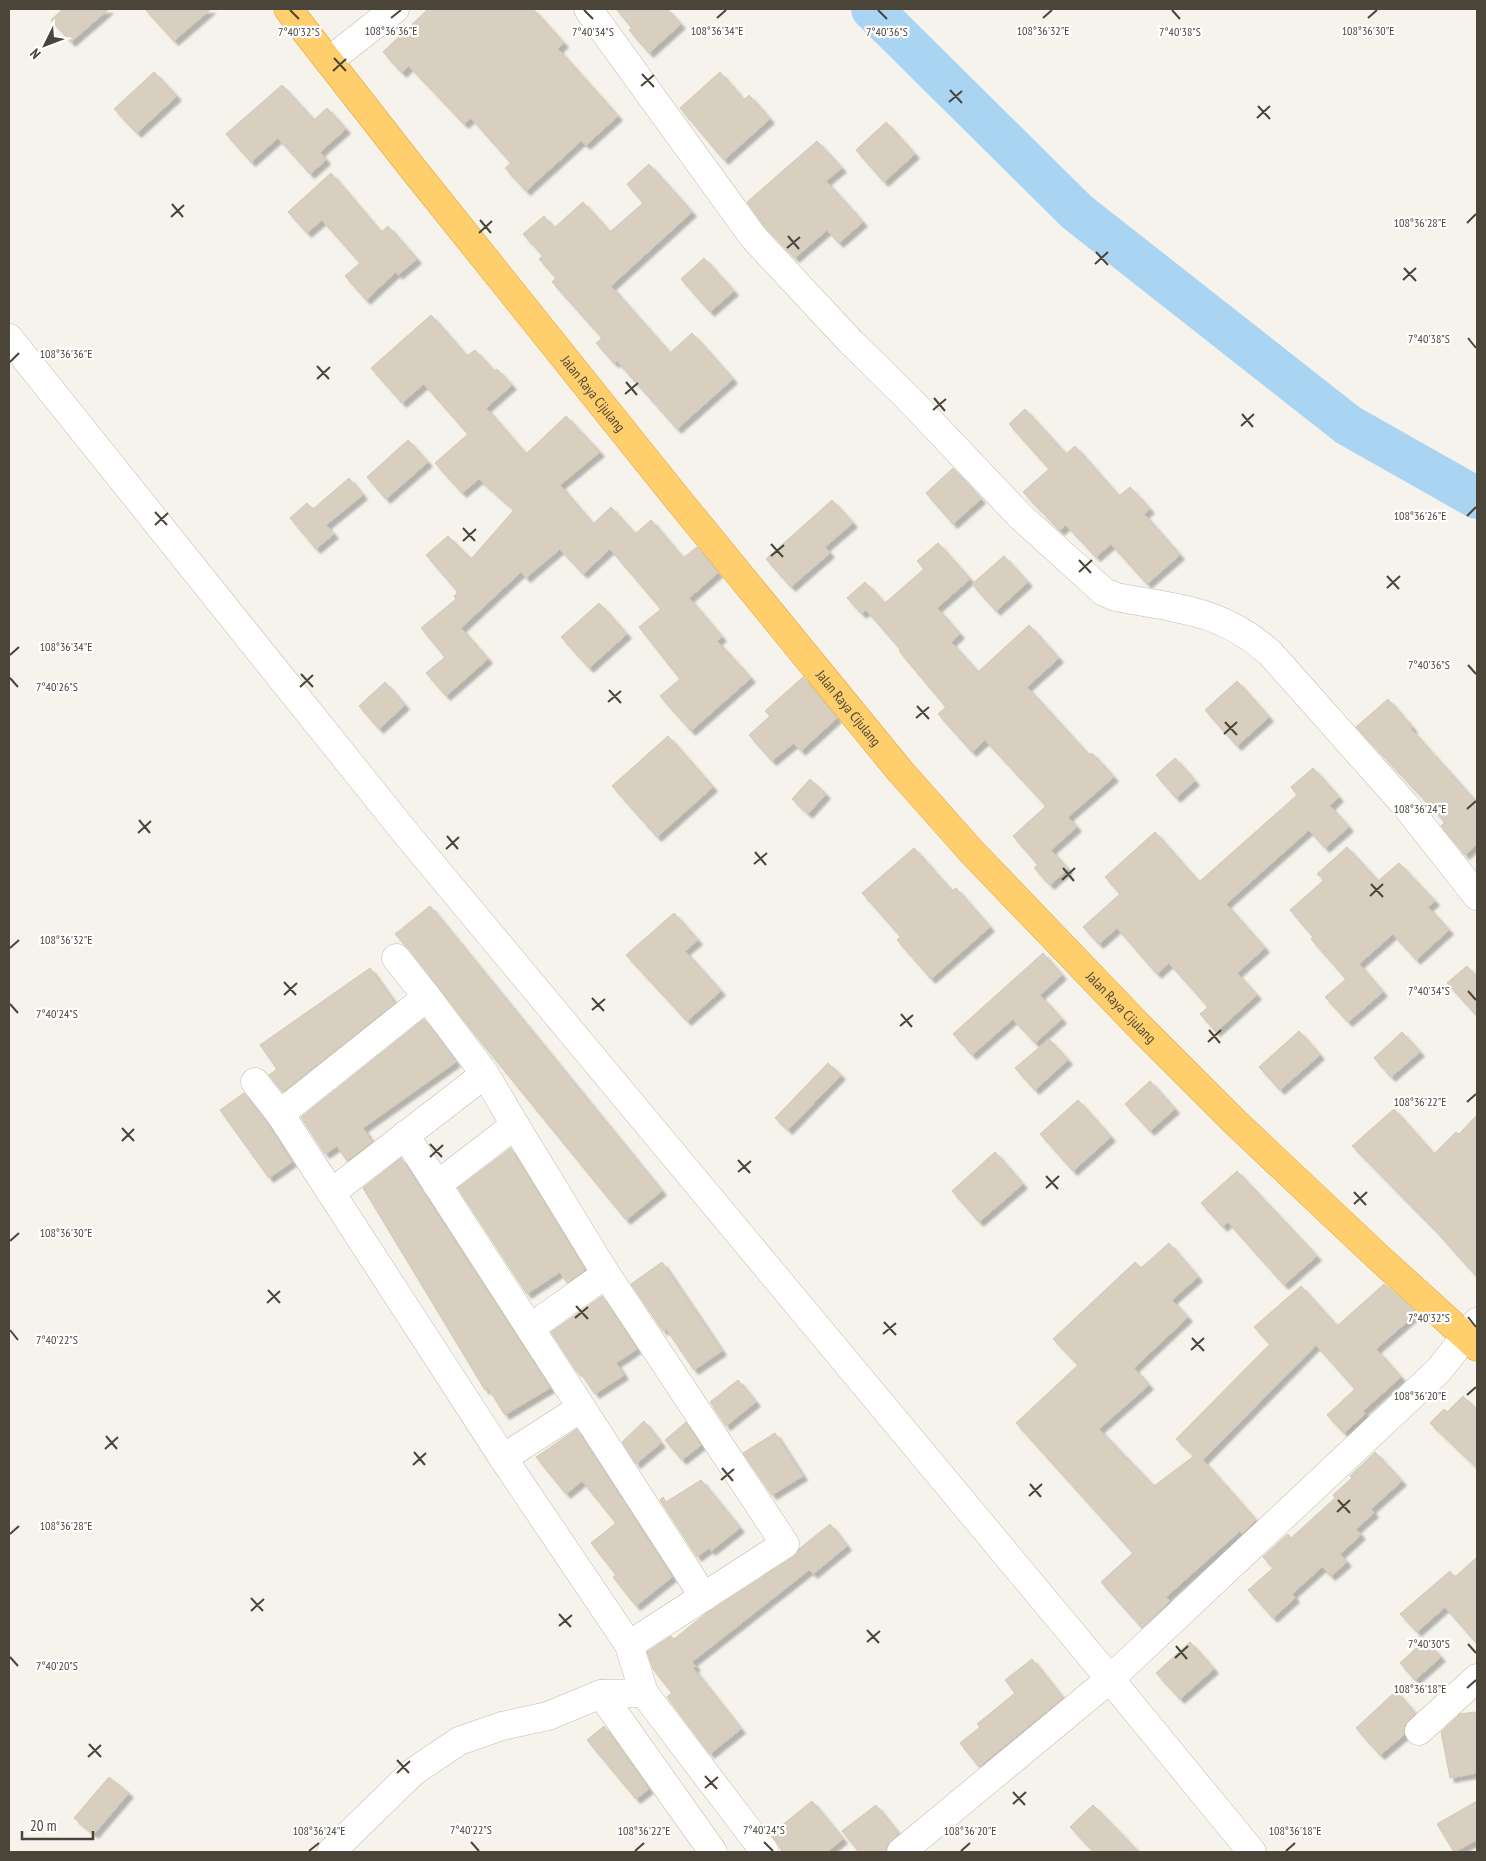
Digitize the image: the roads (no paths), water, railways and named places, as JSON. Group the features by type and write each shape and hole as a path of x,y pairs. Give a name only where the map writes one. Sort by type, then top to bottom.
{"highway":[{"name":"Jalan Raya Cijulang","path":"288,9 330,60 410,165 680,502 900,771 965,844 1137,1024 1236,1123 1474,1335"}],"street":[{"path":"330,60 395,9"},
{"path":"588,9 754,238 851,342 908,398 1020,516 1104,592 1116,597 1211,615 1232,624 1253,638 1270,653 1406,806 1477,896"},
{"path":"9,338 404,831 1252,1852"},
{"path":"396,958 485,1074 606,1274 785,1544 629,1645"},
{"path":"280,1114 427,997"},
{"path":"331,1193 485,1074"},
{"path":"255,1082 280,1114 503,1458 629,1645 644,1693 765,1852"},
{"path":"437,1185 515,1125"},
{"path":"405,1135 704,1597"},
{"path":"530,1328 606,1274"},
{"path":"900,1852 1110,1679 1474,1335"},
{"path":"503,1458 581,1408"},
{"path":"1419,1731 1473,1691"},
{"path":"331,1852 413,1772 459,1741 502,1726 548,1716 602,1694 644,1693"},
{"path":"602,1694 714,1852"}],"waterway":[{"path":"872,9 1077,212 1348,425 1477,498"}]}
